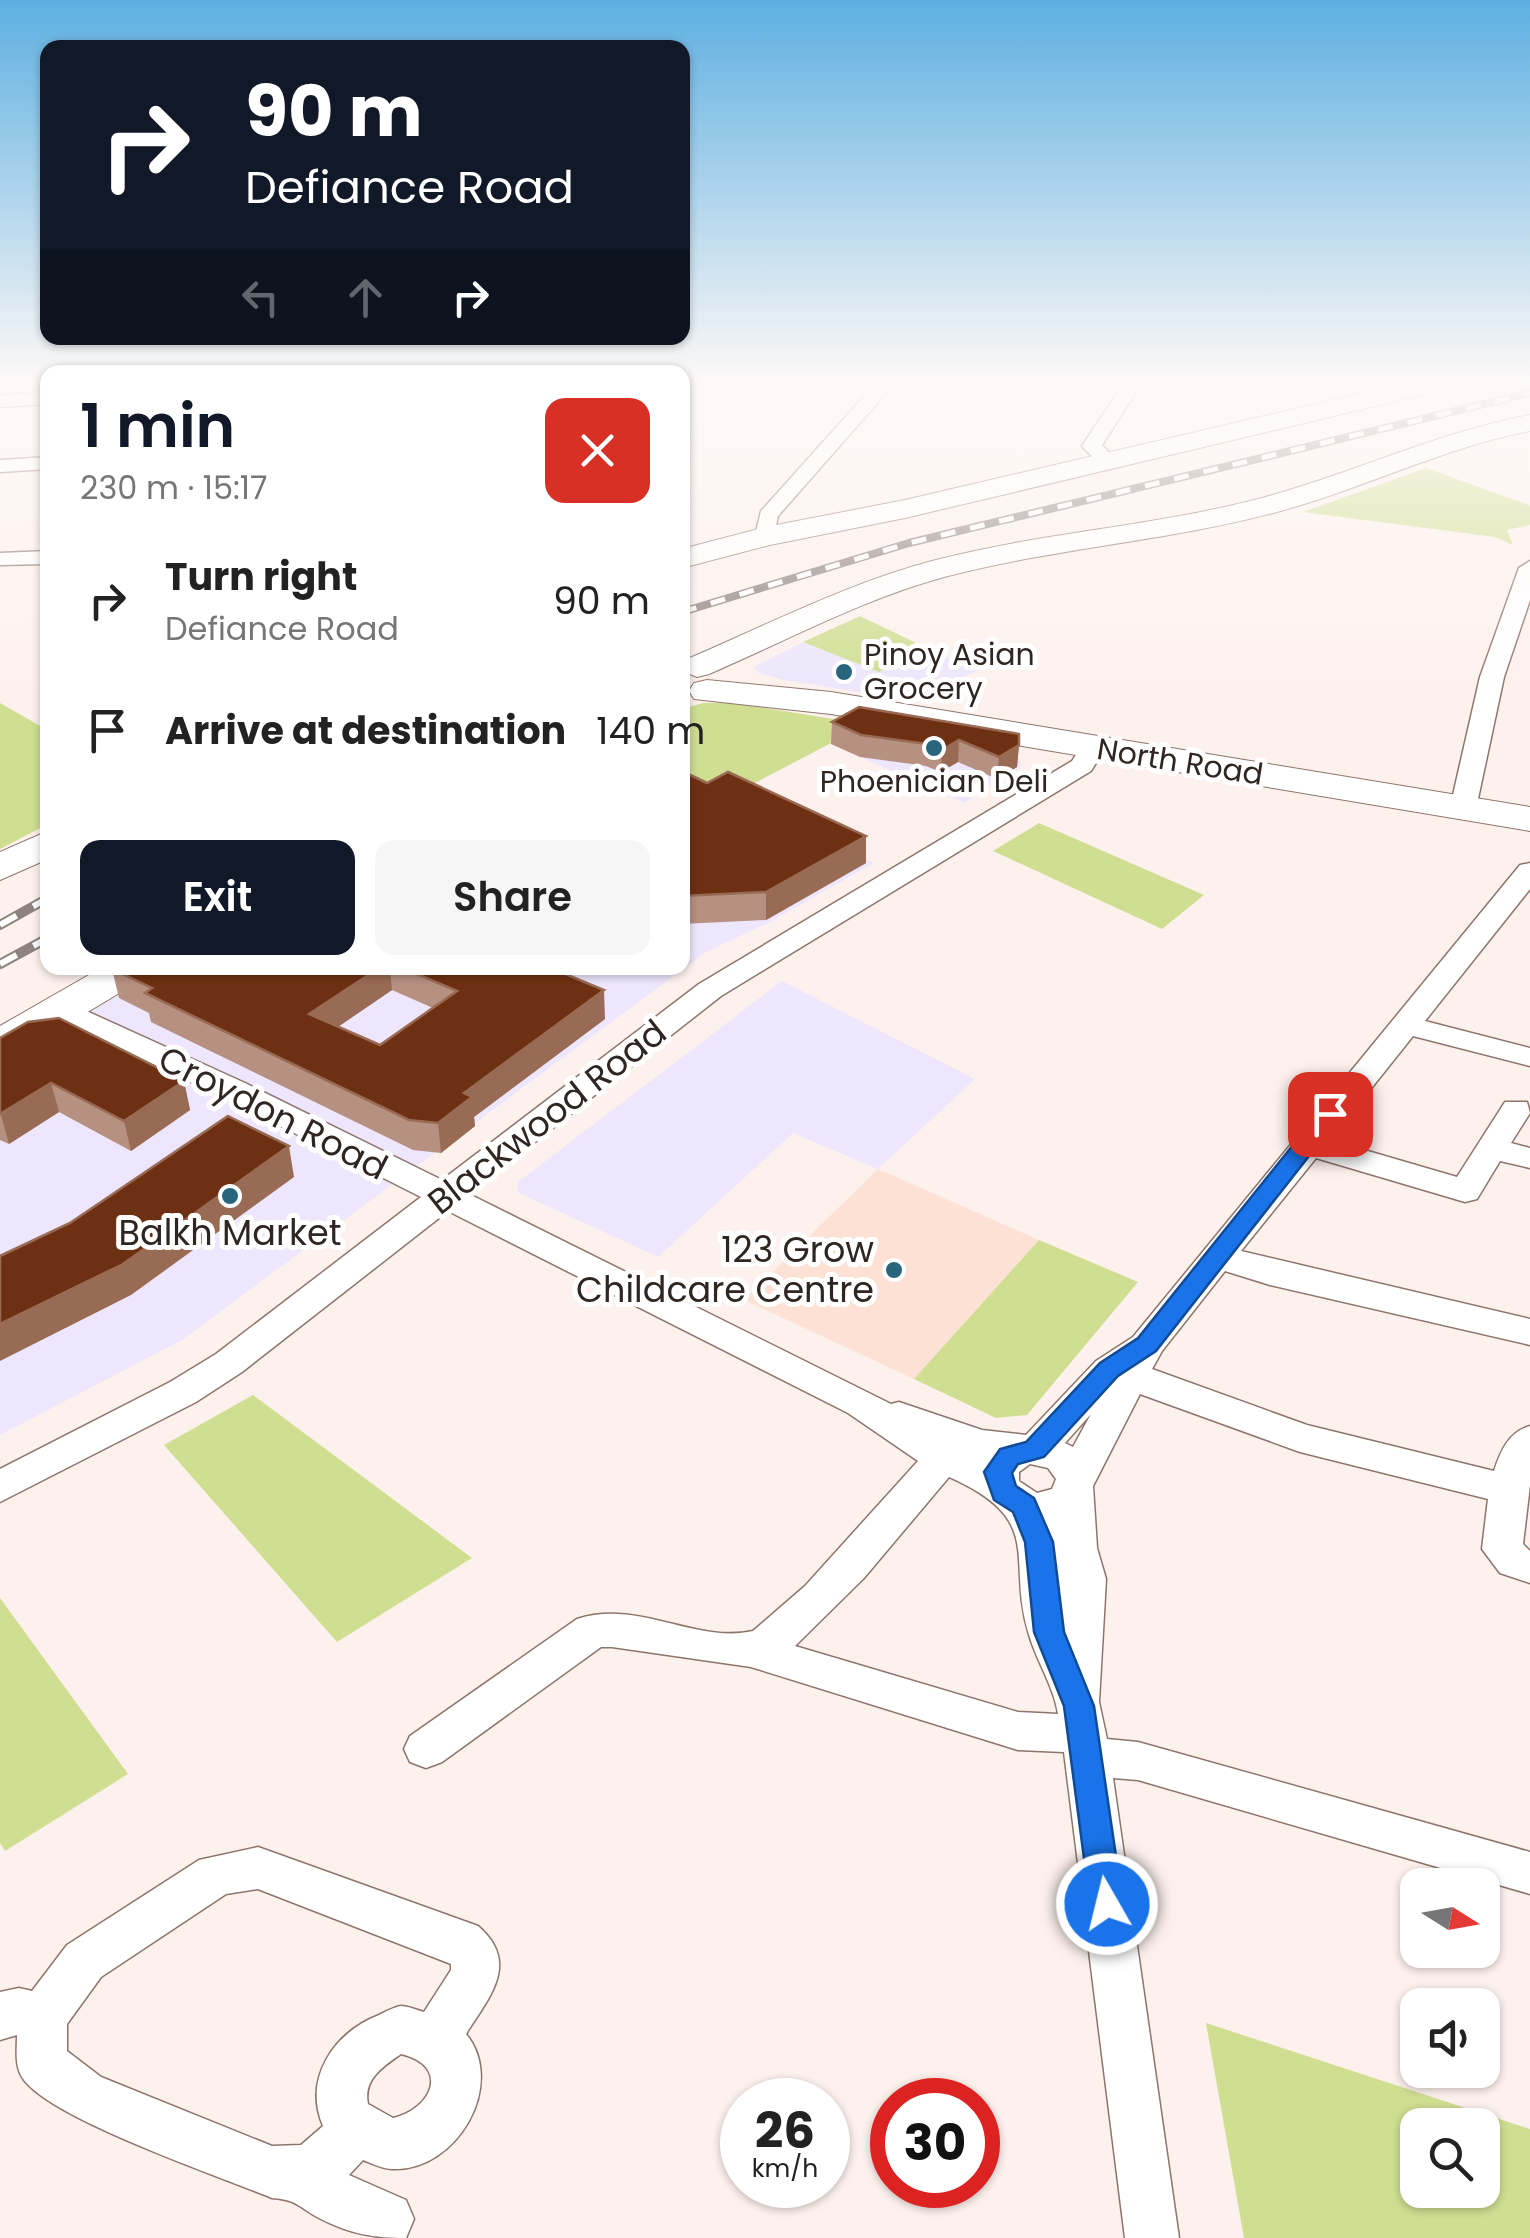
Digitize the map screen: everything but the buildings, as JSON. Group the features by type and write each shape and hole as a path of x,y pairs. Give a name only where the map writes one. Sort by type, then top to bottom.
{"street":[{"path":"766,536 768,515 793,487"},
{"path":"690,558 766,536 998,487"},
{"path":"702,682 738,663 770,638 887,584 940,568 1130,537 1235,514 1320,487"},
{"path":"0,560 40,558"},
{"path":"1463,808 1492,677 1530,568"},
{"name":"North Road","path":"702,682 1530,819"},
{"name":"Blackwood Road","path":"0,1487 183,1392 228,1363 710,990 1082,766 1093,748"},
{"path":"0,868 40,847"},
{"path":"1014,1499 1056,1506 1075,1484 1139,1360 1306,1144 1530,871"},
{"path":"0,1045 119,975"},
{"name":"Croydon Road","path":"60,1010 238,1092 862,1403 980,1444 1027,1450"},
{"path":"1404,1024 1530,1057"},
{"path":"1306,1144 1464,1191 1516,1109"},
{"path":"1490,1150 1530,1158"},
{"path":"1217,1256 1270,1273 1530,1332"},
{"path":"1083,1732 1049,1632 1039,1542 998,1472 1002,1463 1027,1450 1109,1370 1139,1360 1300,1438 1509,1489"},
{"name":"Croydon Road","path":"862,1403 943,1458 975,1472 1014,1499"},
{"path":"1530,1440 1524,1446 1509,1489 1502,1549 1515,1562 1530,1568"},
{"path":"1027,1450 1062,1458 1075,1484 1086,1618 1083,1732 1152,2238"},
{"path":"755,1651 781,1636 814,1604 943,1458"},
{"path":"426,1748 592,1631 615,1628 755,1651 1018,1731 1083,1732 1138,1762 1530,1873"},
{"path":"387,2219 337,2200 304,2174 272,2172 83,2095 42,2063 21,2016 84,1961 216,1875 258,1868 461,1942 475,1954 474,1975 436,2037"},
{"path":"400,2030 436,2037 449,2049 458,2084 453,2103 442,2120 427,2133 389,2143 371,2139 356,2129 345,2115 342,2079 364,2046 400,2030"},
{"path":"304,2174 326,2160 356,2129"}],"shaded area":[{"path":"803,642 879,672 935,652 977,671 915,701 784,680 759,673 754,667"},
{"path":"858,729 1015,755 1022,766 964,803 831,744"},
{"path":"690,797 728,797 874,863 768,923 706,952 690,964"},
{"path":"149,975 675,975 182,1340 0,1435 0,1065"},
{"path":"782,981 975,1079 878,1169 793,1133 658,1257 517,1192 518,1182"},
{"name":"123 Grow Childcare Centre","path":"878,1169 1039,1240 914,1379 744,1300"}],"green space":[{"path":"1372,487 1479,487 1530,506 1530,525 1507,530 1513,545 1495,537 1303,512"},
{"path":"860,616 935,652 879,672 803,642"},
{"path":"0,703 40,726 40,828 0,849"},
{"path":"735,703 858,723 858,729 728,797 690,797 690,707"},
{"path":"1039,823 1204,895 1162,929 993,851"},
{"path":"1039,1240 1138,1282 1027,1415 996,1418 914,1379"},
{"path":"253,1395 472,1558 337,1642 164,1445"},
{"path":"0,1598 128,1774 5,1851 0,1843"},
{"path":"1206,2023 1466,2108 1400,2108 1400,2208 1500,2208 1500,2119 1530,2129 1530,2238 1244,2238"}],"railway":[{"path":"690,610 909,543 1139,487"},
{"path":"0,925 40,902"},
{"path":"0,964 40,942"}],"place":[{"name":"Pinoy Asian Grocery","path":"844,672"},
{"name":"Phoenician Deli","path":"934,748"},
{"name":"Balkh Market","path":"230,1196"},
{"name":"123 Grow Childcare Centre","path":"894,1270"}],"route":[{"path":"1107,1904 1079,1706 1049,1632 1039,1542 1024,1506 1004,1492 998,1472 1009,1456 1034,1450 1109,1370 1147,1344 1330,1114"}]}
